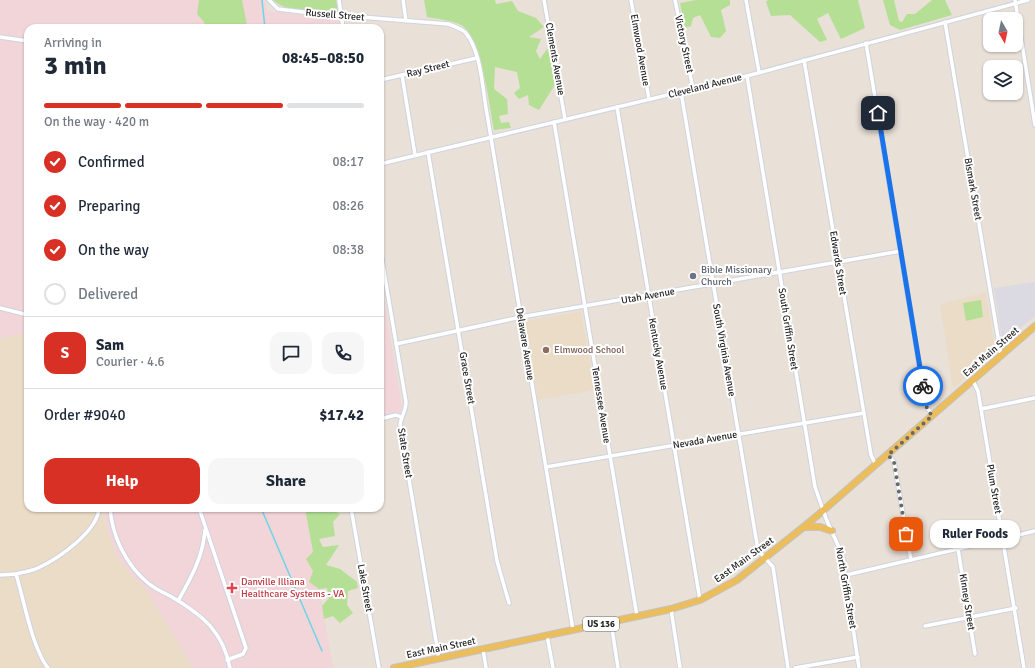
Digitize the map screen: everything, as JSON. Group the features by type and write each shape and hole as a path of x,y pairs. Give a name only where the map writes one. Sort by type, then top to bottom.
{"main road":[{"name":"East Main Street","path":"394,668 420,665 439,658 483,650 671,609 700,600 730,585 805,527 1035,327"},
{"path":"805,527 820,527 832,531"}],"street":[{"name":"Russell Street","path":"269,0 278,8 342,16 448,24 459,28 469,39 477,58"},
{"path":"339,0 343,24"},
{"path":"403,0 406,21"},
{"name":"Clements Avenue","path":"544,0 565,119"},
{"name":"Elmwood Avenue","path":"631,0 649,99"},
{"name":"Victory Street","path":"675,0 693,89"},
{"path":"746,0 759,72"},
{"name":"Cleveland Avenue","path":"384,163 746,76 1015,2 1028,0"},
{"path":"1015,2 1033,98 1035,125"},
{"name":"Bismark Street","path":"945,22 1001,356"},
{"path":"0,37 24,40"},
{"path":"866,43 926,406 932,416"},
{"name":"Ray Street","path":"384,79 477,58"},
{"name":"Delaware Avenue","path":"477,58 573,630"},
{"name":"Edwards Street","path":"804,60 871,455 876,465"},
{"path":"402,75 415,155"},
{"name":"South Griffin Street","path":"746,76 815,487 824,510"},
{"name":"South Virginia Avenue","path":"681,92 758,550 773,568 788,668"},
{"name":"Kentucky Avenue","path":"617,107 700,600"},
{"name":"Tennessee Avenue","path":"554,122 637,616"},
{"name":"Grace Street","path":"428,152 497,561 509,603"},
{"name":"Utah Avenue","path":"396,344 521,317 713,285 901,251"},
{"name":"State Street","path":"384,272 406,402 406,410 401,417 400,425 439,658"},
{"path":"0,308 24,314"},
{"name":"Plum Street","path":"973,381 978,391 1002,538 1016,608 1024,668"},
{"path":"981,409 1035,398"},
{"name":"Nevada Avenue","path":"546,467 609,455 864,413"},
{"path":"384,418 396,415 401,417"},
{"path":"888,455 894,462 911,560"},
{"name":"North Griffin Street","path":"824,510 842,554 859,668"},
{"path":"0,575 16,574 39,568 64,553 88,531 97,519 98,512"},
{"path":"110,512 122,551 132,567 148,583 196,612 210,625 219,638 230,668"},
{"path":"200,512 246,648 244,654 227,660"},
{"name":"Lake Street","path":"352,512 379,668"},
{"path":"178,601 200,559 204,543 205,527"},
{"path":"846,575 1035,531"},
{"name":"Kinney Street","path":"958,549 975,654"},
{"path":"16,574 37,646 42,660 48,668"},
{"path":"925,626 1016,608"},
{"path":"671,609 680,668"},
{"path":"611,622 618,668"},
{"path":"547,636 553,668"},
{"path":"483,650 486,668"},
{"path":"795,668 858,657"}],"shaded area":[{"path":"0,0 265,0 267,11 339,20 340,24 24,24 24,334 0,338"},
{"path":"1035,282 1035,316 1004,341 1002,339 994,288"},
{"path":"986,292 995,349 953,389 940,304"},
{"path":"384,298 402,408 400,412 384,415"},
{"path":"581,311 595,390 538,400 525,321"},
{"path":"24,334 24,512 105,512 107,530 118,557 130,574 145,588 194,668 0,668 0,338"},
{"name":"Danville Illiana Healthcare Systems - VA","path":"105,512 306,512 333,668 194,668 145,588 130,574 118,557 107,530"}],"green space":[{"path":"199,0 242,0 247,24 204,24 197,14"},
{"path":"273,0 336,0 338,12 295,10 287,8"},
{"path":"424,0 495,0 496,4 512,1 518,11 536,18 544,27 529,37 541,39 536,51 540,59 547,49 550,50 556,83 539,110 529,105 528,95 519,99 514,93 520,88 517,72 495,67 494,89 507,99 508,114 499,116 501,123 509,122 511,128 494,130 481,62 471,37 465,28 458,24 427,17"},
{"path":"696,0 730,0 730,5 721,10 726,31 720,38 711,37 700,15 693,18 691,26 685,28 680,3"},
{"path":"768,0 858,0 865,28 841,39 828,13 817,19 827,40 820,42 790,15 771,16 766,2"},
{"path":"883,0 894,0 899,21 902,22 907,14 915,14 932,0 945,0 952,15 900,30 890,25"},
{"path":"981,300 983,317 966,321 963,303"},
{"path":"306,512 336,512 340,514 333,522 335,536 319,539 323,547 339,545 326,565 340,569 357,582 358,588 348,591 347,605 353,613 340,623 333,616 324,619 322,606 329,598 327,588 319,589 309,582 313,571 306,559 313,552"}],"waterway":[{"path":"262,0 265,24"},
{"path":"263,512 322,651"}],"way so far":[{"path":"906,534 894,462 888,455 932,416 926,406 923,386"}],"place":[{"name":"Bible Missionary Church","path":"693,276"},
{"name":"Elmwood School","path":"546,350"},
{"name":"Ruler Foods","path":"906,534"},
{"name":"Danville Illiana Healthcare Systems - VA","path":"232,588"}],"route":[{"path":"878,113 923,386"}]}
